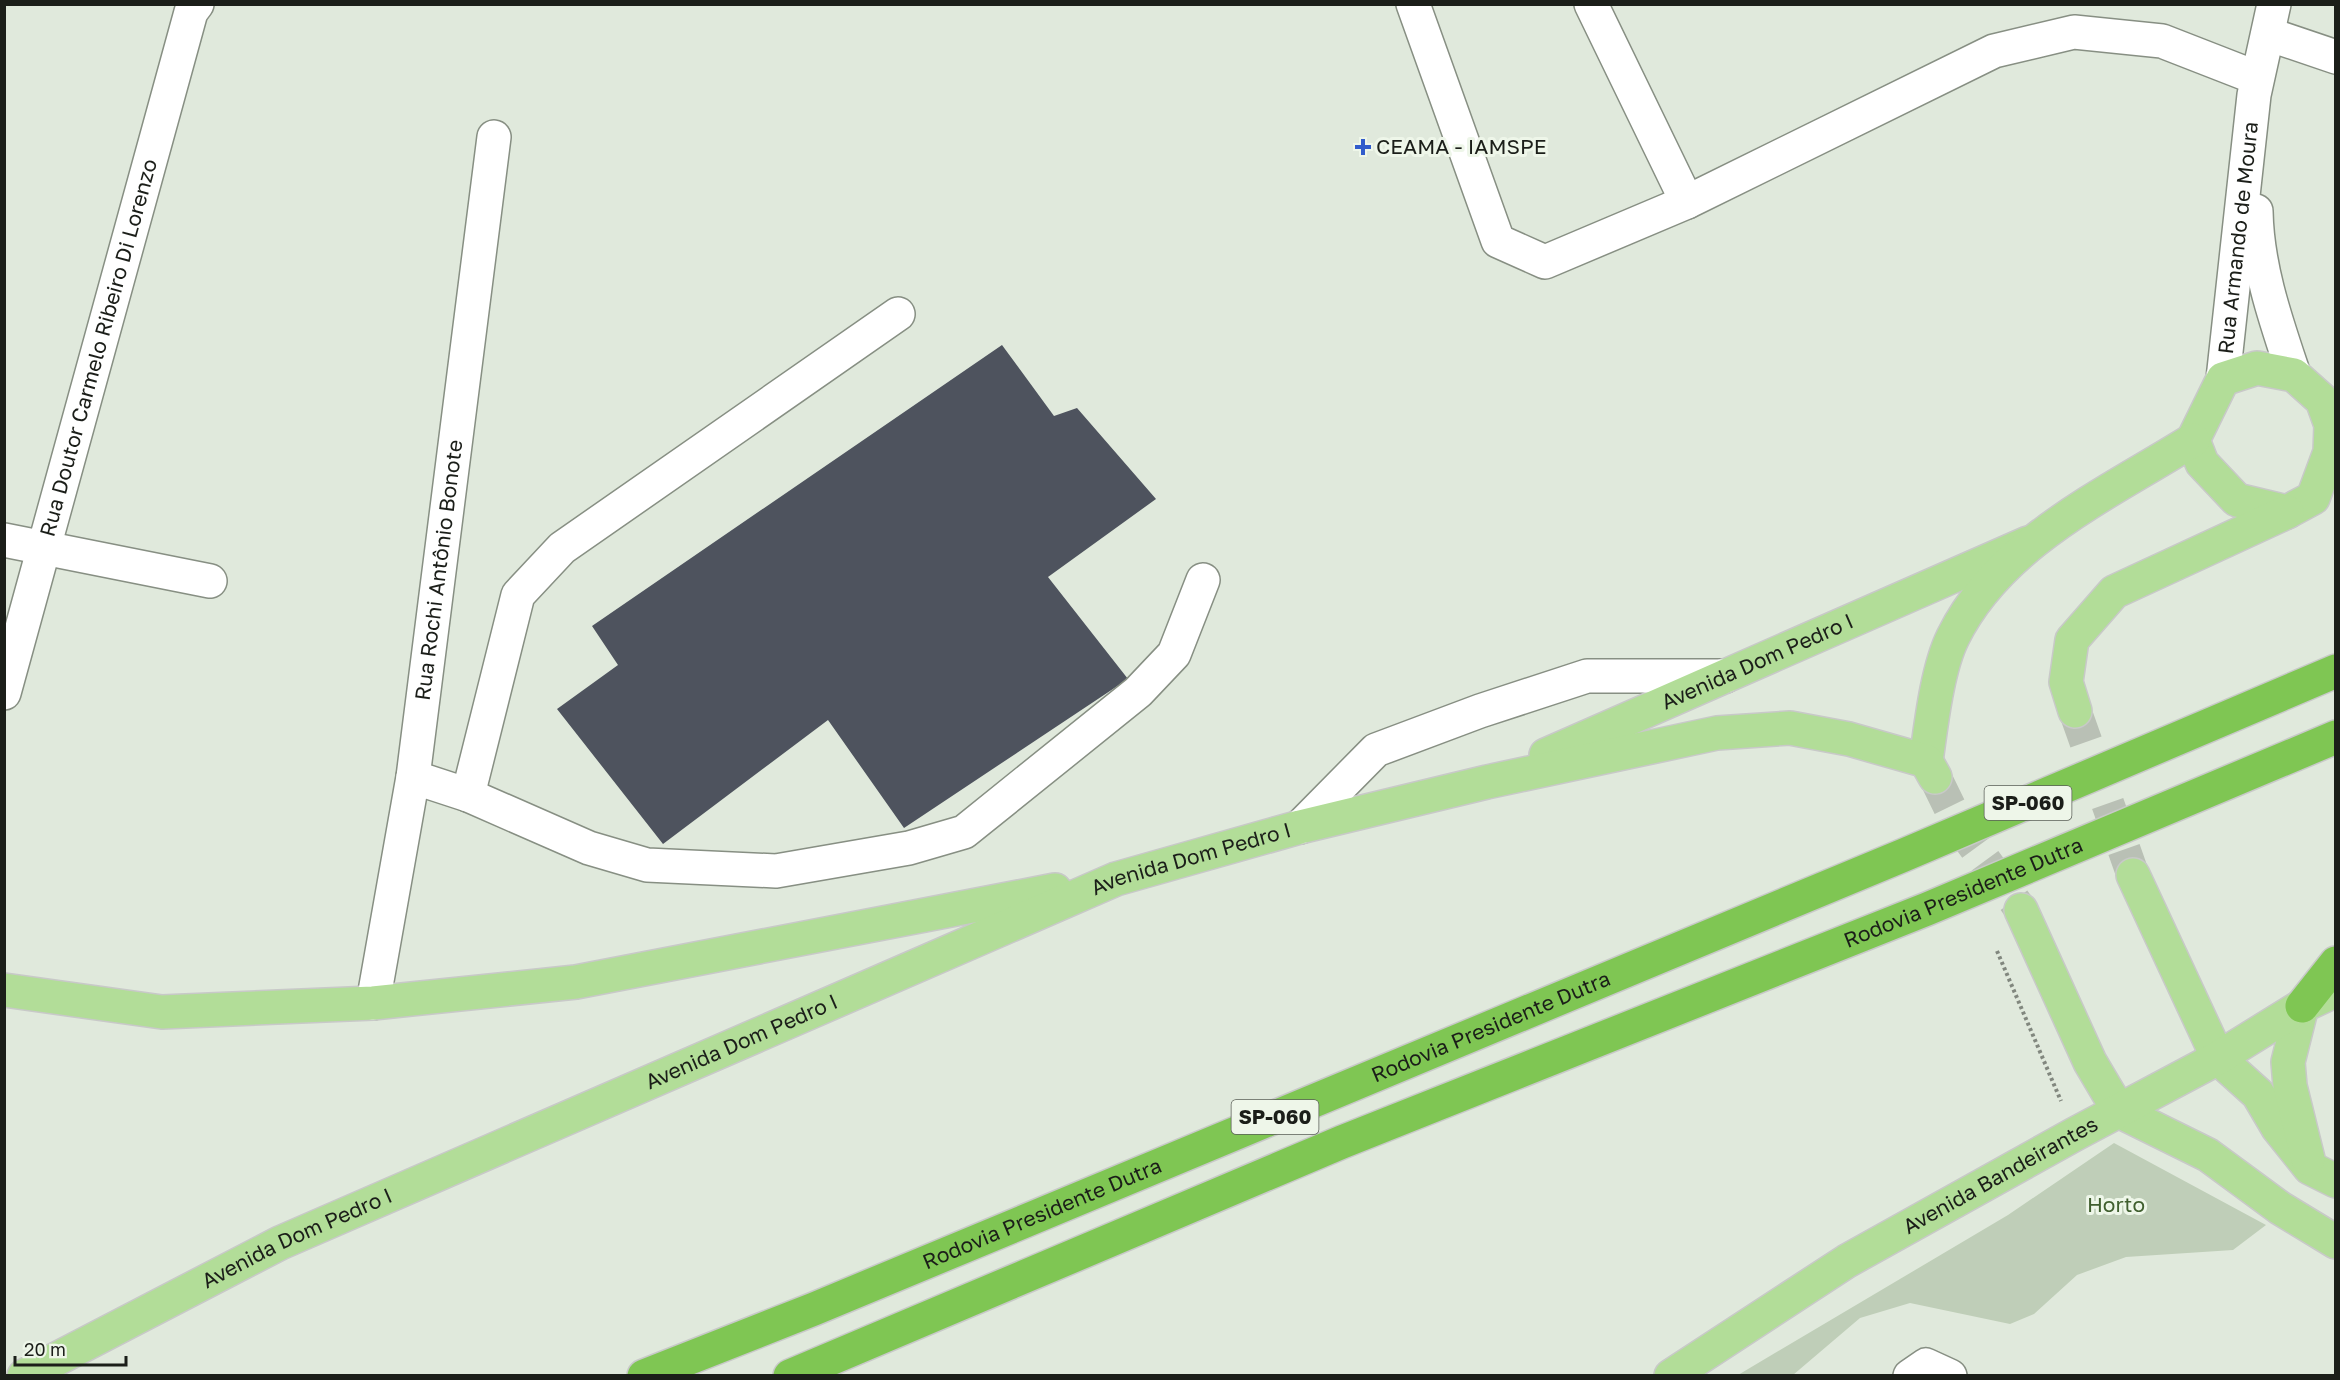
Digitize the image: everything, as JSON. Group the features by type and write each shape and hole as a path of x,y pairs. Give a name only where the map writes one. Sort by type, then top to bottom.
{"highway":[{"name":"Rodovia Presidente Dutra","path":"644,1376 814,1310 2076,783 2336,671"},
{"name":"Rodovia Presidente Dutra","path":"790,1376 1342,1142 1927,909 2336,737"},
{"path":"2301,1006 2336,963"}],"main road":[{"path":"2028,543 2193,440 2223,380 2257,368 2294,375 2329,400 2330,452 2312,497 2114,592 2072,640 2066,682 2075,711"},
{"path":"2193,440 2202,463 2237,500 2312,497"},
{"name":"Avenida Dom Pedro I","path":"1487,782 2028,543"},
{"name":"Avenida Dom Pedro I","path":"24,1376 280,1243 1116,879 1300,827 1487,782 1717,734 1790,728 1849,739 1931,769 1934,703 1952,638 1982,591 2028,543"},
{"path":"2133,875 2218,1058 2258,1094 2278,1128 2323,1175"},
{"path":"4,990 162,1012 373,1003 576,982 1116,879"},
{"path":"2021,910 2090,1062 2119,1111 2208,1155 2280,1208 2336,1242"},
{"name":"Avenida Bandeirantes","path":"1671,1376 1847,1262 2075,1134 2218,1058 2301,1006 2336,990"},
{"path":"2301,1006 2288,1062 2290,1086 2323,1175"}],"street":[{"name":"Rua Doutor Carmelo Ribeiro Di Lorenzo","path":"4,693 191,12 197,4"},
{"path":"1413,4 1498,241 1545,262 1687,201 1994,51 2074,32 2162,41 2256,87"},
{"path":"1591,4 1687,201"},
{"path":"2271,19 2336,57"},
{"name":"Rua Armando de Moura","path":"2223,380 2256,87 2271,19"},
{"name":"Rua Armando de Moura","path":"2256,87 2256,242 2268,297 2294,375"},
{"name":"Rua Rochi Antônio Bonote","path":"373,1003 413,777 494,137"},
{"path":"468,795 518,595 562,548 898,314"},
{"path":"4,540 210,580"},
{"path":"413,777 468,795 589,848 646,865 776,871 931,841 964,832 1138,692 1174,654 1203,580"},
{"path":"1300,827 1376,750 1480,711 1587,676 1725,676"},
{"path":"1910,1376 1926,1365 1950,1376"}],"path":[{"path":"1995,945 2075,1134"}],"green space":[{"name":"Horto","path":"2114,1143 2266,1225 2233,1250 2126,1257 2077,1275 2034,1314 2010,1324 1910,1303 1860,1318 1793,1375 1738,1375 2008,1215"}],"building":[{"path":"1002,345 1054,416 1077,408 1156,499 1048,577 1128,679 904,828 828,720 663,844 557,709 618,665 592,626"}],"tunnel":[{"path":"2075,711 2133,875"},
{"path":"1935,777 1958,824 2021,910"}],"place":[{"name":"CEAMA - IAMSPE","path":"1363,147"}]}
